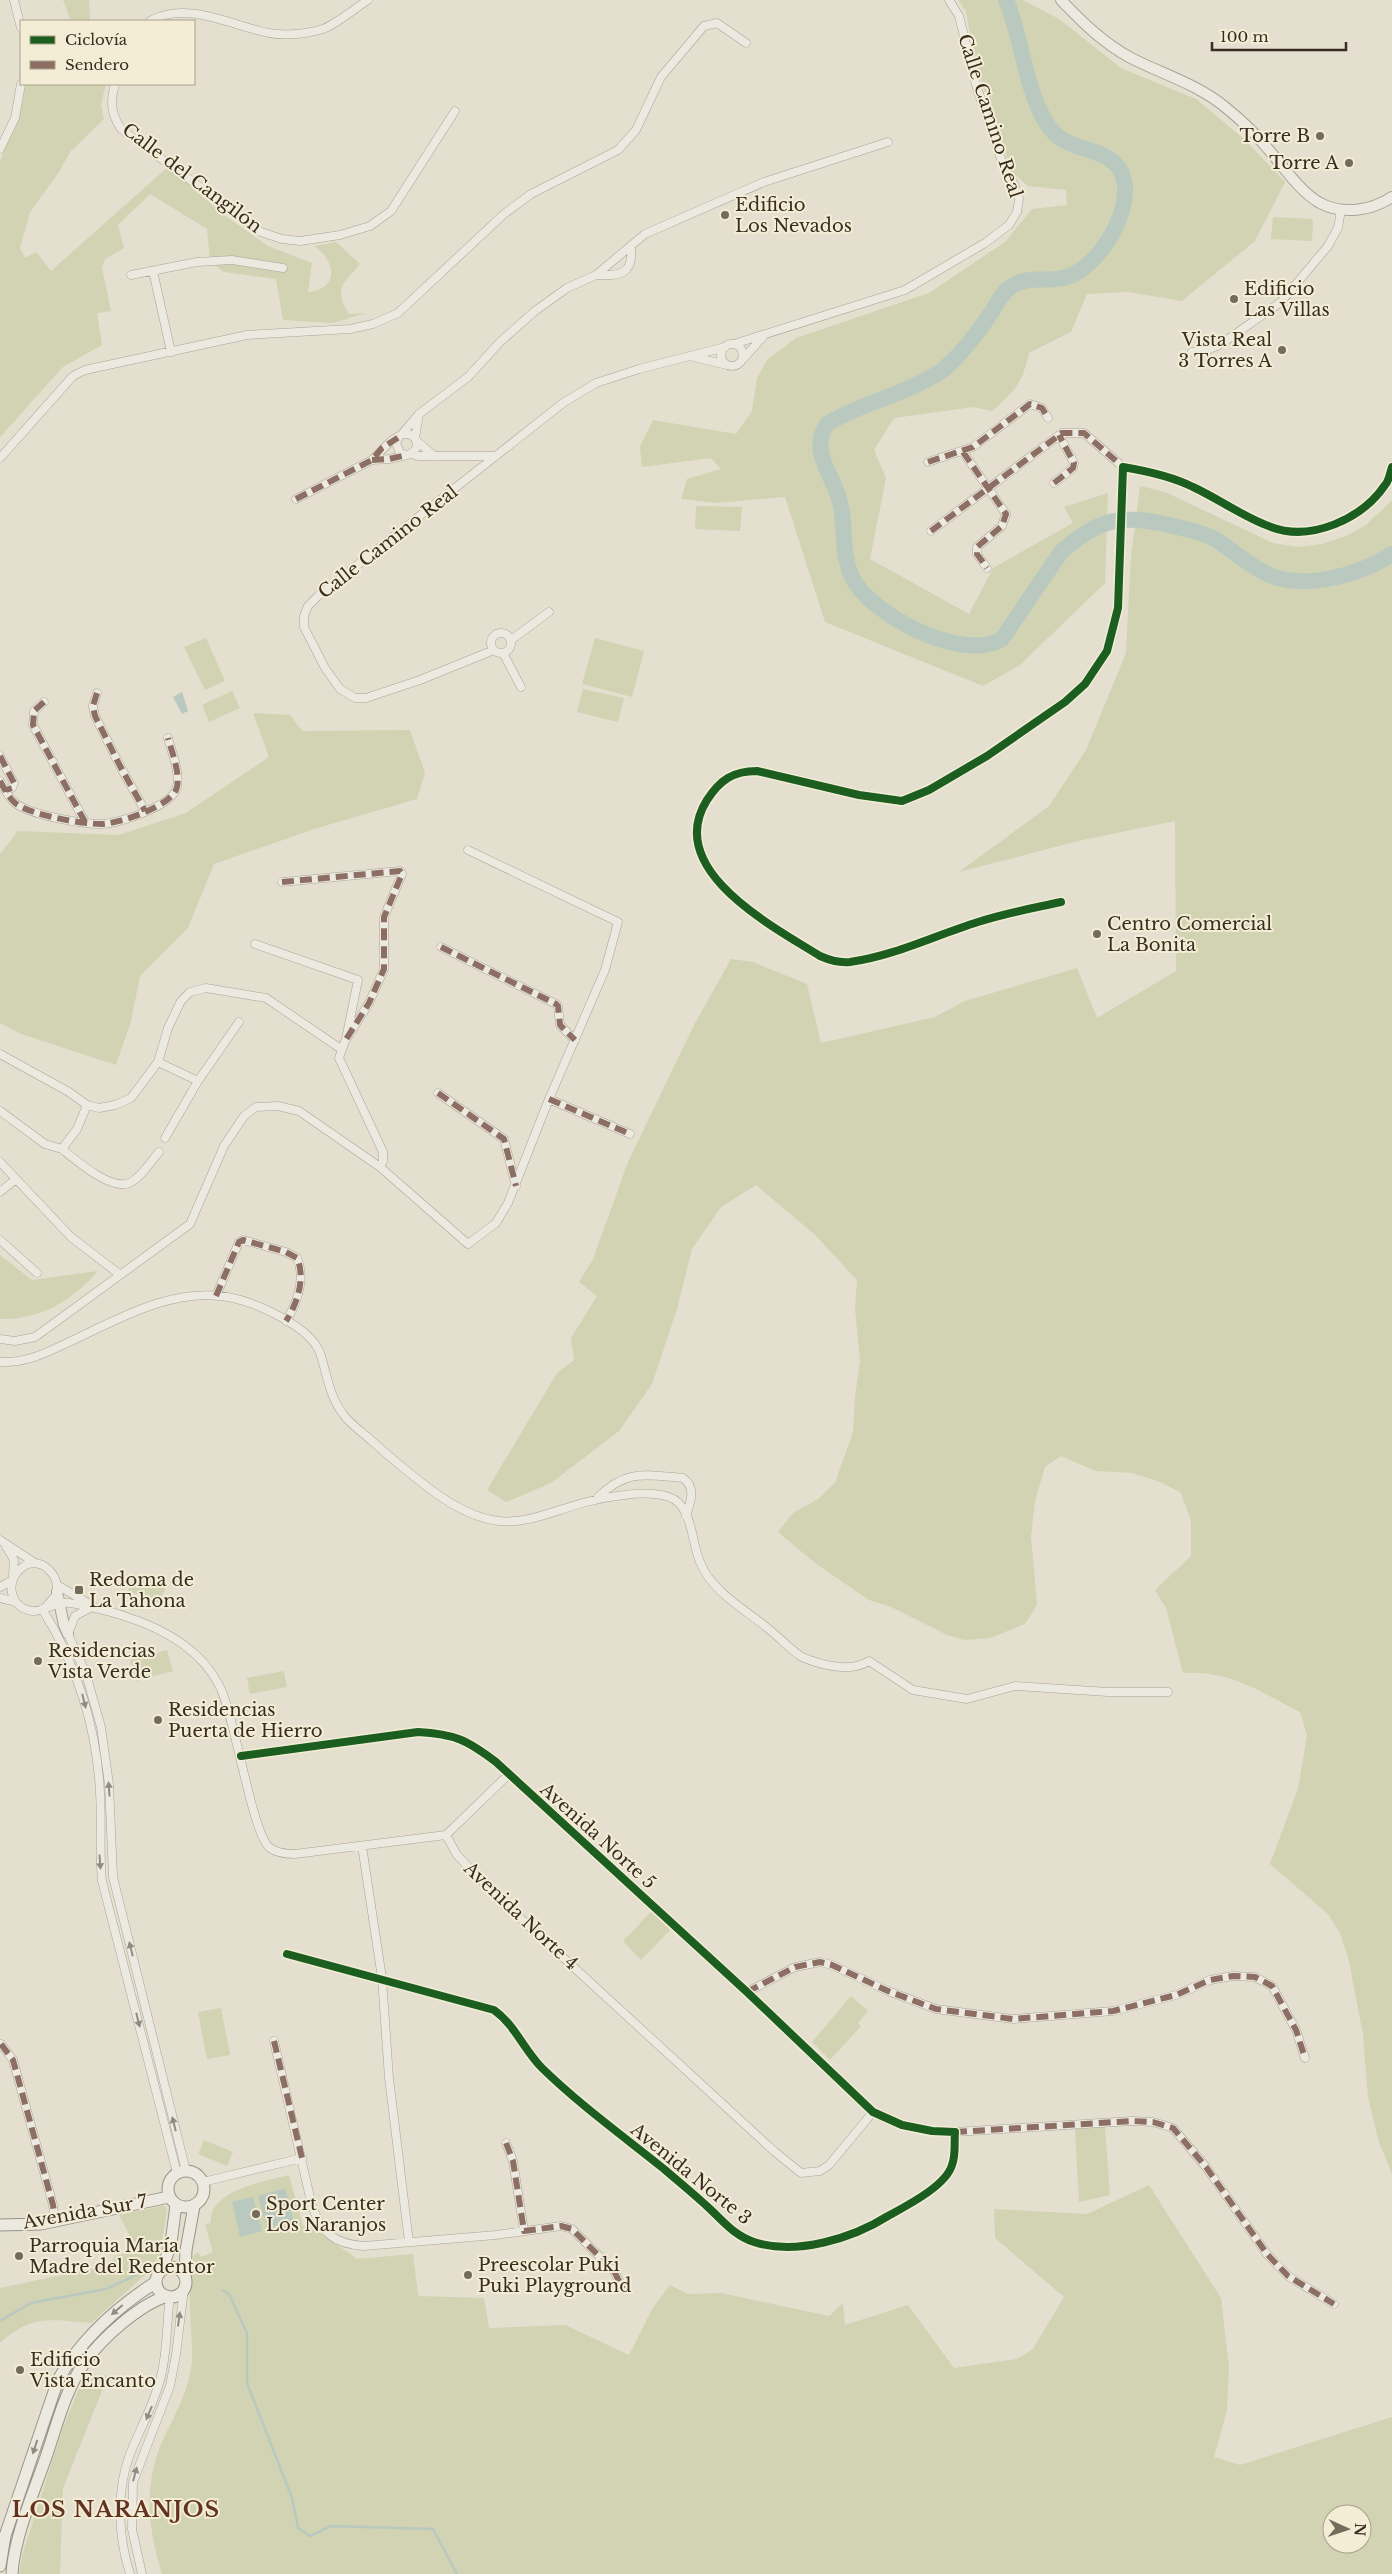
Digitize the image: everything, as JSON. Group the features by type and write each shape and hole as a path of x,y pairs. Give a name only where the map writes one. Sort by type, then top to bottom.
{"main road":[{"path":"0,2566 6,2536 58,2380 66,2365 99,2327 131,2298 156,2282 171,2243 173,2201 170,2181 181,2172 197,2174 203,2182 202,2198 194,2206 183,2208 173,2201"},
{"name":"Avenida Sur 7","path":"0,2225 28,2225 173,2201"},
{"path":"12,2574 16,2553 35,2490 63,2407 77,2374 95,2349 125,2322 150,2303 168,2296 178,2295 185,2283 186,2250 194,2206"},
{"path":"162,2270 174,2267 182,2272 185,2283"},
{"path":"156,2282 158,2289 168,2296"}],"street":[{"path":"14,0 20,24"},
{"path":"153,20 171,13 202,15 270,34 300,33 323,29 368,0"},
{"name":"Calle Camino Real","path":"494,650 420,680 366,698 356,698 340,689 325,668 304,627 304,616 308,606 318,596 434,507 563,403 596,383 639,369 725,347 905,290 985,244 1009,225 1017,212 1019,199 1014,184 1004,168 977,88 959,16 949,0"},
{"path":"1061,0 1086,26 1112,46 1183,82 1223,106 1267,147 1305,191 1320,203 1341,210 1374,206 1392,197"},
{"path":"0,458 78,372 247,336 350,328 373,324 398,312 504,214 531,194 618,150 636,130 661,78 704,26 717,22 746,43"},
{"path":"0,149 15,118 21,85"},
{"name":"Calle del Cangilón","path":"115,85 111,98 113,116 121,129 261,232 282,239 300,241 340,235 370,226 391,211 455,111"},
{"path":"296,499 372,460 382,448 400,436 419,414 468,377 500,342 535,311 567,288 596,275 631,246 635,240 652,230 764,182 888,142"},
{"path":"1192,352 1207,350 1221,344 1280,302 1328,246 1338,228 1341,210"},
{"path":"596,275 614,276 626,270 631,262 631,246"},
{"path":"131,276 197,262 232,260 283,268"},
{"path":"154,271 171,352"},
{"path":"725,347 721,355 726,364 734,366 742,360 764,335"},
{"path":"734,344 741,350 742,360"},
{"name":"Calle Camino Real","path":"692,356 730,366"},
{"path":"928,462 963,452 983,441 1030,404 1042,408 1048,418"},
{"path":"372,460 389,459 409,454 416,448 419,414"},
{"path":"931,531 1059,435 1068,431 1084,433 1123,467 1172,478 1272,528 1294,531 1321,529 1349,519 1367,505 1386,484 1392,468"},
{"path":"400,436 409,434 434,456"},
{"path":"1054,483 1073,468 1074,463 1059,435"},
{"path":"400,436 396,447 400,453 434,456 496,456"},
{"path":"382,448 389,459"},
{"path":"963,452 1006,516 1002,526 977,547 976,554 987,568"},
{"path":"1061,902 979,922 943,940 849,962 834,961 820,956 741,906 712,876 700,852 698,826 704,806 714,790 728,778 741,771 757,771 859,796 902,801 929,790 987,756 1065,702 1085,684 1107,651 1118,608 1123,467"},
{"path":"511,640 549,612"},
{"path":"503,653 511,647 511,640 503,633 496,634 492,640 494,650 503,653 521,687"},
{"path":"97,693 93,706 95,716 145,811"},
{"path":"44,702 34,711 33,725 85,822"},
{"path":"0,781 15,803 26,808 85,822 102,824 129,818 167,800 176,789 177,775 168,738"},
{"path":"0,756 14,783 12,788 6,790"},
{"path":"0,1340 15,1341 35,1337 190,1224 224,1146 244,1116 256,1107 278,1106 299,1111 380,1167 468,1244 496,1223 516,1186 549,1099 605,970 618,922 468,850"},
{"path":"282,882 400,871 402,874 384,917 384,969 369,1003 341,1049 339,1058 383,1152 384,1161 380,1167"},
{"path":"256,944 358,980 346,1041"},
{"path":"441,947 556,1004 558,1006 560,1025 575,1040"},
{"path":"0,1054 70,1092 87,1105 100,1108 115,1105 131,1098 158,1062 168,1028 181,1001 190,992 206,988 266,998 341,1049"},
{"path":"165,1138 198,1081 239,1022"},
{"path":"158,1062 198,1081"},
{"path":"438,1093 504,1139 516,1186"},
{"path":"549,1099 630,1134"},
{"path":"62,1149 77,1129 87,1105"},
{"path":"0,1111 45,1144 62,1149 106,1180 123,1185 134,1180 159,1152"},
{"path":"0,1162 71,1237 119,1274"},
{"path":"0,1192 16,1179"},
{"path":"0,1240 37,1273"},
{"path":"216,1296 239,1242 243,1240 286,1252 297,1258 301,1276 292,1311 286,1321"},
{"path":"0,1362 28,1361 133,1312 184,1296 216,1296 250,1302 304,1332 319,1350 334,1400 357,1429 433,1492 481,1518 509,1523 535,1520 598,1498 650,1493 671,1498 682,1505 700,1563 712,1583 790,1649 814,1662 843,1666 863,1665 869,1661 912,1690 967,1699 1015,1686 1108,1692 1168,1692"},
{"path":"598,1498 613,1483 629,1477 645,1475 683,1478 690,1487 692,1498 686,1516"},
{"path":"1,1540 24,1557 50,1571 57,1588 58,1604 68,1634 88,1679 101,1727 110,1791 113,1877 181,2172"},
{"path":"1,1540 14,1560 11,1594 16,1602"},
{"path":"0,1587 24,1566 37,1564"},
{"path":"57,1588 88,1603 90,1608"},
{"path":"44,1609 52,1602 57,1588"},
{"path":"0,1598 16,1602 28,1610 44,1609 64,1602 120,1615 158,1628 174,1637 199,1657 220,1686 241,1756 252,1807 263,1840 270,1848 287,1854 446,1835 508,1775"},
{"path":"68,1634 75,1616 90,1608"},
{"path":"44,1609 77,1678 93,1732 100,1792 102,1881 181,2172"},
{"name":"Avenida Norte 5","path":"241,1756 401,1733 441,1733 469,1741 496,1762 747,1992 873,2112"},
{"name":"Avenida Norte 4","path":"446,1835 457,1855 494,1894 796,2170 801,2173 810,2173 820,2171 829,2165 873,2112"},
{"path":"362,1846 382,1978 389,2078 409,2242"},
{"name":"Avenida Norte 3","path":"288,1954 494,2010 506,2019 540,2066 569,2092 604,2123 670,2175 726,2226 756,2243 790,2246 810,2244 837,2240 871,2227 926,2192 946,2176 953,2161 955,2132"},
{"path":"747,1992 795,1967 820,1962 832,1965 888,1991 936,2010 1012,2019 1113,2011 1176,1995 1210,1980 1233,1976 1256,1977 1272,1986 1296,2030 1305,2058"},
{"path":"274,2041 318,2222 321,2228 334,2238 347,2245 364,2246 524,2232 561,2226 572,2229 614,2271 623,2289"},
{"path":"1,2044 13,2060 53,2205 55,2221"},
{"path":"873,2112 902,2125 932,2131 955,2132 1132,2121 1153,2122 1173,2128 1206,2167 1267,2254 1288,2276 1334,2304"},
{"path":"506,2143 513,2161 524,2232"},
{"path":"203,2182 302,2158"},
{"path":"142,2574 132,2529 133,2482 170,2386 185,2283"},
{"path":"130,2574 122,2532 122,2489 130,2455 152,2407 160,2381 166,2351 168,2296"}],"green space":[{"path":"63,0 89,0 90,20 71,20"},
{"path":"958,0 1023,0 1059,19 1121,68 1196,99 1244,139 1285,182 1255,241 1182,301 1128,292 1087,294 1071,332 1029,353 1020,380 1012,392 992,411 973,407 894,418 874,450 886,478 870,559 969,614 993,568 1073,523 1064,507 1108,493 1105,583 1020,665 983,686 825,622 785,497 717,503 681,499 687,479 721,469 711,458 642,467 640,446 653,420 736,434 752,411 757,378 767,360 796,338 929,293 1005,242 1032,209 1067,205 1066,190 1028,186 1012,172 975,62 966,11"},
{"path":"26,85 106,85 101,104 104,119 70,152 59,172 30,212 20,248 25,258 36,252 51,271 168,167 224,215 268,246 312,263 308,292 326,286 331,274 327,259 314,246 336,242 360,264 342,287 341,292 344,305 349,314 366,313 333,323 283,320 276,279 224,272 210,261 207,229 150,194 118,225 124,248 105,259 102,268 111,311 97,313 102,345 63,367 0,437 0,161 20,114"},
{"path":"1273,217 1313,219 1312,241 1271,239"},
{"path":"1140,486 1165,492 1273,543 1297,547 1322,544 1346,536 1366,525 1392,500 1392,2174 1379,2142 1368,2097 1363,2035 1349,1961 1340,1933 1328,1914 1270,1864 1298,1789 1307,1735 1300,1712 1258,1690 1231,1679 1201,1673 1183,1673 1166,1608 1155,1590 1191,1556 1191,1521 1181,1493 1163,1483 1132,1473 1096,1471 1061,1456 1045,1467 1035,1501 1031,1536 1037,1605 1025,1624 990,1638 964,1640 947,1635 891,1607 869,1600 815,1563 778,1532 793,1513 818,1499 835,1483 853,1432 860,1361 855,1308 857,1280 815,1235 756,1185 721,1207 692,1249 677,1309 652,1384 619,1431 551,1483 506,1502 487,1490 557,1373 574,1360 571,1338 597,1296 579,1282 593,1259 628,1162 694,1025 731,959 753,962 807,984 821,1043 935,1017 965,1001 1077,968 1097,1018 1176,971 1175,821 1082,840 959,872 1049,806 1086,750 1126,653 1131,556"},
{"path":"696,506 742,507 740,531 695,529"},
{"path":"206,638 225,681 205,690 184,647"},
{"path":"595,638 644,651 632,697 582,684"},
{"path":"583,689 624,698 618,722 577,712"},
{"path":"232,691 240,708 209,722 202,705"},
{"path":"253,713 290,715 302,731 410,730 425,773 417,799 314,829 214,864 188,928 140,976 131,1021 116,1065 21,1034 0,1023 0,854 18,831 119,835 186,813 269,757"},
{"path":"0,1255 32,1280 98,1271 77,1291 55,1306 29,1316 0,1319"},
{"path":"134,1574 166,1586 160,1603 128,1591"},
{"path":"167,1650 173,1671 136,1681 130,1660"},
{"path":"284,1671 287,1687 250,1694 247,1678"},
{"path":"651,1912 670,1930 641,1960 623,1941"},
{"path":"851,1996 868,2011 858,2023 861,2026 830,2060 812,2042"},
{"path":"221,2008 230,2055 207,2059 198,2012"},
{"path":"1105,2127 1110,2195 1079,2202 1075,2129"},
{"path":"204,2140 233,2152 227,2166 198,2154"},
{"path":"289,2175 303,2226 315,2229 357,2259 413,2254 418,2296 484,2298 489,2328 565,2325 629,2355 652,2309 670,2285 687,2294 721,2293 829,2316 843,2303 845,2325 908,2305 954,2368 1017,2359 1033,2349 1064,2297 995,2238 994,2209 1087,2214 1149,2185 1221,2298 1229,2367 1227,2410 1214,2457 1240,2465 1392,2417 1392,2574 162,2574 153,2541 150,2490 157,2456 181,2402 191,2371 191,2267 194,2255 198,2252 201,2257 213,2252 205,2224 211,2223 212,2212 218,2202 240,2189"},
{"path":"165,2206 167,2210 160,2256 152,2269 91,2323 53,2320 32,2323 22,2327 0,2343 0,2288 110,2265 115,2256 133,2251 129,2234 119,2215"},
{"path":"85,2373 108,2376 63,2488 60,2574 19,2574 22,2556 61,2433"}],"shaded area":[{"path":"182,692 188,711 182,714 173,697"},
{"path":"285,2188 294,2221 267,2228 258,2196"},
{"path":"253,2197 262,2231 240,2237 232,2202"}],"waterway":[{"path":"1006,0 1012,15 1031,88 1045,121 1055,134 1064,140 1113,161 1120,169 1124,180 1123,208 1117,224 1099,253 1076,273 1063,278 1028,280 1015,284 1004,293 975,336 943,370 916,385 848,413 827,424 820,443 821,453 839,499 848,567 862,592 897,620 919,631 942,640 965,645 985,645 1002,639 1061,552 1088,531 1113,521 1140,520 1198,532 1213,538 1267,574 1282,579 1298,581 1315,581 1348,574 1379,562 1392,554"},
{"path":"0,2321 31,2303 106,2289 143,2272"},
{"path":"222,2290 229,2294 247,2333 247,2383 292,2498 298,2528 310,2536 331,2526 433,2529 457,2574"}],"marked path":[{"path":"928,462 973,447 1030,404 1042,408 1048,418"},
{"path":"931,531 1062,433 1084,433 1123,467"},
{"path":"1054,483 1073,468 1074,463 1059,435"},
{"path":"296,499 372,460 382,448 399,437"},
{"path":"963,452 1006,514 1002,526 977,547 977,554 987,568"},
{"path":"372,460 407,455"},
{"path":"97,693 93,706 95,716 145,811"},
{"path":"44,702 34,711 33,725 85,822"},
{"path":"0,781 15,803 32,811 69,821 92,824 119,821 144,813 166,801 173,794 178,781 168,738"},
{"path":"0,756 14,783 12,788 6,790"},
{"path":"282,882 400,871 402,874 384,917 384,969 369,1003 345,1041"},
{"path":"441,947 556,1004 558,1006 560,1025 575,1040"},
{"path":"438,1093 504,1139 516,1186"},
{"path":"549,1099 630,1134"},
{"path":"216,1296 239,1242 243,1240 286,1252 297,1258 301,1274 297,1299 286,1321"},
{"path":"747,1992 795,1967 820,1962 832,1965 888,1991 936,2009 1013,2019 1113,2011 1176,1995 1210,1980 1233,1976 1255,1977 1272,1986 1296,2030 1305,2058"},
{"path":"274,2041 302,2158"},
{"path":"1,2044 13,2060 53,2205 55,2221"},
{"path":"955,2132 1132,2121 1153,2122 1173,2128 1206,2167 1267,2254 1288,2276 1334,2304"},
{"path":"506,2143 513,2161 524,2231 561,2226 572,2229 614,2271 623,2289"}],"cycle path":[{"path":"1061,902 988,919 883,955 850,962 834,961 820,956 777,929 752,912 730,893 711,872 700,850 697,826 707,800 717,787 728,778 748,771 757,771 859,795 902,801 929,790 987,756 1065,702 1085,684 1107,651 1118,608 1123,467 1159,474 1185,483 1271,527 1286,531 1302,532 1334,524 1363,508 1386,483 1392,467"},
{"path":"241,1756 418,1732 442,1734 477,1748 496,1762 747,1992 873,2112 902,2125 932,2131 955,2132 953,2161 948,2173 934,2188 924,2195 874,2224 841,2238 824,2243 788,2247 770,2246 754,2242 730,2228 664,2169 556,2082 536,2061 508,2023 494,2010 287,1954"}],"place":[{"name":"Torre B","path":"1320,136"},
{"name":"Torre A","path":"1349,163"},
{"name":"Edificio Los Nevados","path":"725,215"},
{"name":"Edificio Las Villas","path":"1234,299"},
{"name":"Vista Real 3 Torres A","path":"1282,350"},
{"name":"Centro Comercial La Bonita","path":"1097,934"},
{"name":"Redoma de La Tahona","path":"79,1590"},
{"name":"Residencias Vista Verde","path":"38,1661"},
{"name":"Residencias Puerta de Hierro","path":"158,1720"},
{"name":"Sport Center Los Naranjos","path":"256,2214"},
{"name":"Parroquia María Madre del Redentor","path":"19,2256"},
{"name":"Preescolar Puki Puki Playground","path":"468,2275"},
{"name":"Edificio Vista Encanto","path":"20,2370"}],"district":[{"name":"LOS NARANJOS","path":"116,2509"}]}
